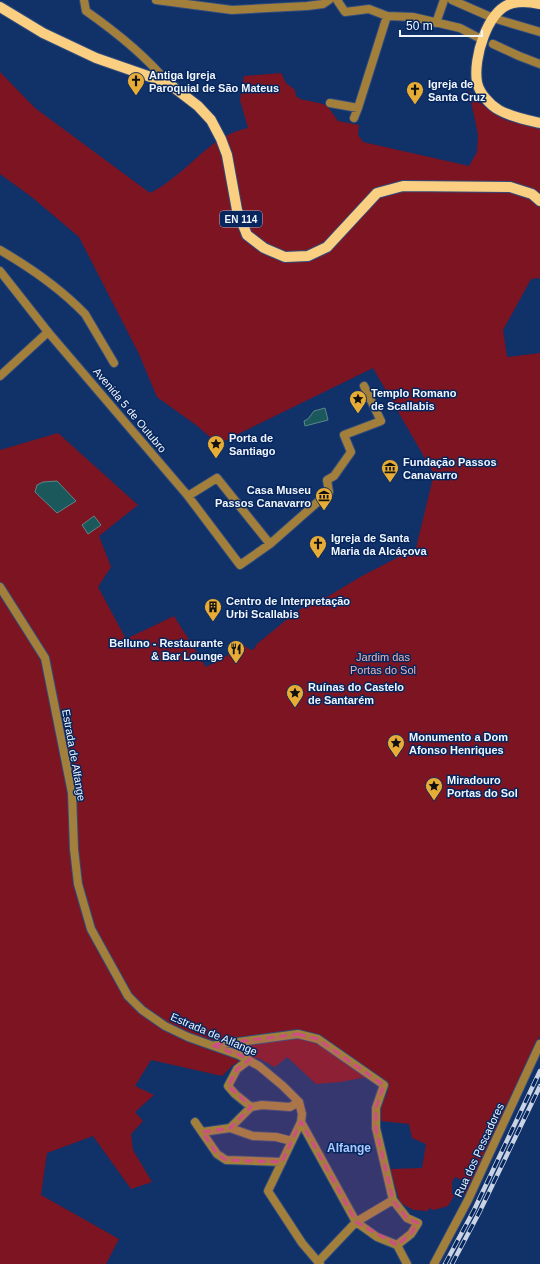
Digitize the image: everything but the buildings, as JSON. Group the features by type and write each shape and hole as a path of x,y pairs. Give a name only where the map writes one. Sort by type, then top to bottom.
{"main road":[{"path":"540,4 528,2 512,3 502,9 493,18 483,40 478,56 477,69 477,82 482,94 498,110 510,115 540,123"},
{"name":"EN 114","path":"0,7 43,33 96,58 168,83 198,106 210,120 221,138 227,155 237,210 247,235 264,248 285,258 308,256 327,247 377,193 403,186 510,187 532,194 540,201"}],"street":[{"path":"84,0 86,11 127,42 155,68 168,83"},
{"path":"156,0 232,10 307,6 323,4 329,0"},
{"path":"338,0 344,12 369,9 387,16 413,17 460,28 483,40"},
{"path":"436,23 444,0"},
{"path":"452,0 493,18 540,32"},
{"path":"354,118 387,16"},
{"path":"493,44 518,56 540,64"},
{"path":"330,103 358,108"},
{"path":"0,250 51,284 85,314 114,363"},
{"name":"Avenida 5 de Outubro","path":"0,271 48,332 188,496 240,565 270,544"},
{"path":"0,376 48,332"},
{"path":"188,496 217,478 270,544 328,492 327,480 334,476 351,452 344,435 381,421 364,386"},
{"name":"Estrada de Alfange","path":"0,587 45,658 72,792 74,849 78,884 91,929 128,996 142,1010 165,1026 188,1037 227,1050 259,1066 299,1102"},
{"path":"211,1045 298,1034 318,1039 384,1085 376,1108 376,1128 393,1200 407,1218 418,1223 411,1234 397,1245"},
{"name":"Rua dos Pescadores","path":"434,1264 468,1200 540,1044"},
{"path":"249,1060 237,1069 228,1086 251,1107"},
{"path":"230,1128 251,1107 262,1105 290,1107 299,1102 302,1114 301,1122 268,1191 296,1231 302,1243 319,1263 356,1222 393,1200"},
{"path":"195,1122 217,1154 226,1160 282,1162"},
{"path":"301,1122 356,1222 377,1237 397,1245 406,1264"},
{"path":"202,1132 230,1128 253,1136 276,1137 292,1141"}],"highlighted area":[{"path":"298,1034 318,1039 384,1085 376,1108 376,1128 393,1200 407,1218 418,1223 411,1234 397,1245 356,1222 301,1122 282,1162 226,1160 217,1154 202,1132 230,1128 251,1107 228,1086 237,1069 250,1059 211,1045"}],"green space":[{"name":"Jardim das Portas do Sol","path":"0,72 35,108 150,193 179,174 215,143 236,132 248,128 240,100 244,76 281,73 286,83 295,90 296,96 300,99 323,104 328,107 338,121 359,125 358,135 363,142 469,166 477,152 478,135 469,91 480,103 505,120 540,129 540,278 531,279 503,330 507,357 540,353 540,1036 467,1196 459,1192 464,1181 455,1177 452,1182 452,1194 454,1196 448,1206 434,1210 429,1208 428,1211 414,1210 400,1203 390,1169 422,1168 426,1144 412,1138 409,1124 381,1121 379,1111 388,1091 373,1076 340,1082 316,1084 287,1057 275,1067 258,1058 234,1064 222,1076 151,1060 135,1086 154,1095 135,1112 143,1121 131,1134 133,1150 152,1182 131,1189 93,1136 47,1153 41,1195 119,1239 106,1264 0,1264 0,450 58,433 138,505 99,536 111,567 98,587 126,639 174,616 206,667 245,646 251,650 254,649 257,644 291,616 316,598 327,597 362,576 416,548 434,474 373,368 218,444 196,425 157,397 139,354 79,237 33,198 0,174"}],"shaded area":[{"path":"325,408 328,420 305,426 304,421 308,419 314,411"},
{"path":"57,481 76,501 57,513 35,492 37,485 43,482"},
{"path":"94,516 101,525 88,534 82,525"}],"railway":[{"path":"445,1264 474,1210 540,1071"},
{"path":"452,1264 479,1213 540,1086"}],"place":[{"name":"Antiga Igreja Paroquial de São Mateus","path":"136,96"},
{"name":"Igreja de Santa Cruz","path":"415,105"},
{"name":"Templo Romano de Scallabis","path":"358,414"},
{"name":"Porta de Santiago","path":"216,459"},
{"name":"Fundação Passos Canavarro","path":"390,483"},
{"name":"Casa Museu Passos Canavarro","path":"324,511"},
{"name":"Igreja de Santa Maria da Alcáçova","path":"318,559"},
{"name":"Centro de Interpretação Urbi Scallabis","path":"213,622"},
{"name":"Belluno - Restaurante & Bar Lounge","path":"236,664"},
{"name":"Ruínas do Castelo de Santarém","path":"295,708"},
{"name":"Monumento a Dom Afonso Henriques","path":"396,758"},
{"name":"Miradouro Portas do Sol","path":"434,801"}],"district":[{"name":"Alfange","path":"349,1148"}]}
